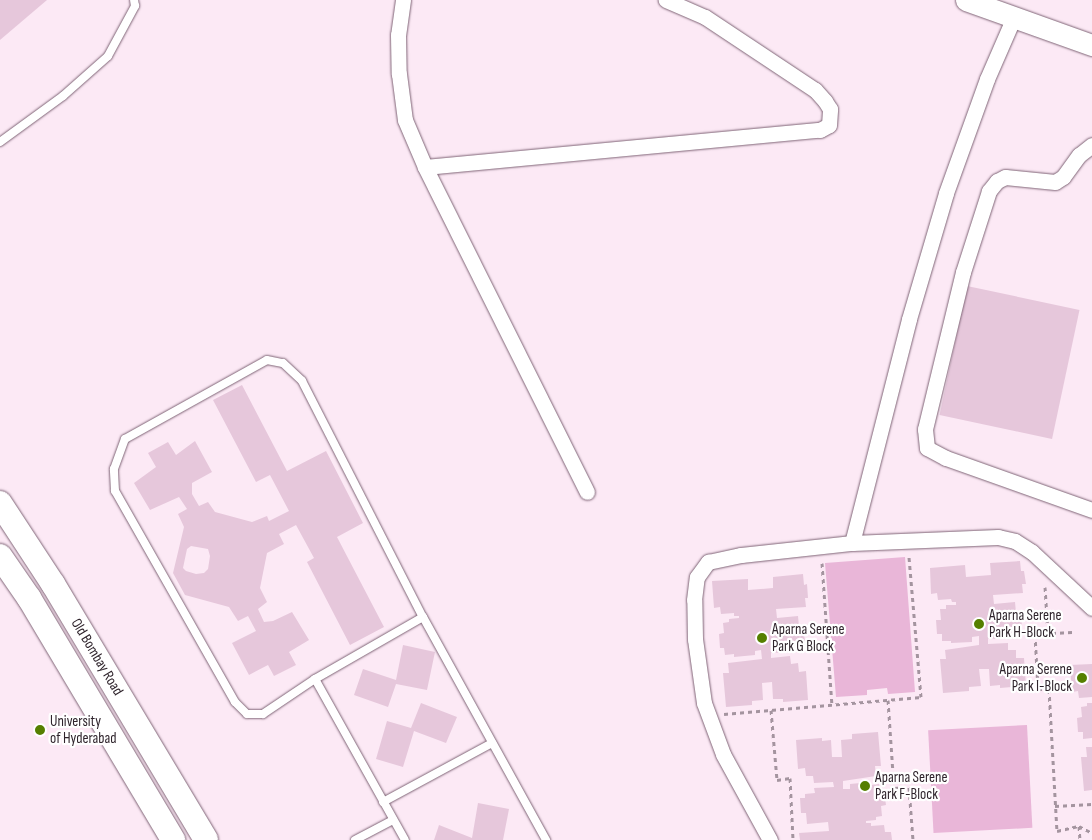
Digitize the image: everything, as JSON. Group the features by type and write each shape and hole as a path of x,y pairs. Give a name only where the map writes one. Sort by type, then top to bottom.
{"main road":[{"path":"966,0 1092,45"},
{"name":"Old Bombay Road","path":"0,503 53,584 206,840"},
{"name":"Old Bombay Road","path":"0,556 29,598 173,840"}],"street":[{"path":"403,0 398,36 405,120 425,167 587,492"},
{"path":"425,167 820,130 829,125 830,109 825,100 815,90 705,17 673,1"},
{"path":"852,543 909,319 946,193 987,79 1014,17"},
{"path":"1092,145 1079,154 1064,177 1055,182 1005,177 997,181 988,191 963,272 924,429 927,448 946,458 1092,510"},
{"path":"770,840 723,754 704,703 695,640 697,577 708,562 741,555 852,543 998,537 1015,541 1032,552 1092,608"}],"lane":[{"path":"0,142 63,96 108,56 135,6 134,0"},
{"path":"423,617 315,679 263,714 248,714 235,702 115,490 114,469 125,440 268,360 283,363 302,381 423,617 546,840"},
{"path":"315,679 405,840"},
{"path":"383,802 492,743"},
{"path":"355,840 393,820"}],"path":[{"path":"709,715 921,697 908,540"},
{"path":"820,547 832,705"},
{"path":"1044,564 1048,633"},
{"path":"1072,632 1035,634 1038,689 1049,689 1057,831 1079,826 1092,833"},
{"path":"888,700 894,788 909,786 913,840"},
{"path":"771,710 777,780 790,778 793,840"},
{"path":"1055,806 1092,804"},
{"path":"1079,826 1080,840"}],"shaded area":[{"path":"905,557 915,692 888,694 887,688 867,690 867,695 836,697 825,563"},
{"path":"1027,725 1032,828 934,833 928,730"}],"building":[{"path":"0,0 47,0 0,40"},
{"path":"967,286 1079,310 1052,439 940,415"},
{"path":"242,385 287,471 326,451 363,523 337,537 384,627 350,645 307,562 314,558 296,525 279,534 284,544 267,553 260,588 267,602 258,609 264,622 273,621 292,612 309,640 289,652 296,665 274,676 268,665 249,675 232,643 256,631 248,616 238,621 229,607 185,595 173,573 184,527 178,514 187,509 179,497 150,510 134,483 156,467 148,453 168,442 176,455 195,441 212,472 192,483 192,494 199,506 208,502 215,512 252,522 267,516 269,521 289,511 270,475 256,482 213,400","holes":["191,546 208,549 210,556 208,569 204,573 196,574 183,568 187,549"]},
{"name":"Aparna Serene Park H-Block","path":"1020,561 1021,571 1024,571 1026,584 1022,584 1023,593 993,595 994,604 1015,602 1016,613 1021,613 1022,628 1017,628 1017,632 1007,633 1008,638 988,639 988,644 1008,643 1008,650 1016,650 1016,658 1024,658 1026,686 1000,688 1000,685 990,686 989,669 979,669 981,686 969,687 969,691 943,693 940,659 946,659 945,650 979,645 979,636 972,637 972,642 951,643 951,641 942,641 942,634 937,634 936,620 941,620 940,609 946,609 946,605 956,605 956,602 952,602 951,599 938,600 937,593 931,594 930,568 965,565 966,577 991,575 990,563"},
{"name":"Aparna Serene Park G Block","path":"803,574 804,585 807,584 808,598 805,598 806,607 776,609 777,618 798,616 799,627 803,626 805,641 800,642 800,646 790,646 790,652 771,653 771,658 790,656 791,664 798,663 799,672 806,671 808,700 783,702 783,699 773,699 772,682 762,683 763,700 752,701 752,705 726,707 723,673 729,673 728,663 762,659 761,650 755,651 755,655 734,657 734,654 725,655 724,648 720,648 719,634 724,633 723,623 729,622 729,619 739,618 739,616 734,616 734,613 721,614 720,607 714,608 712,581 748,579 748,590 773,588 773,577"},
{"path":"403,645 435,652 427,690 396,684 388,707 354,695 363,669 396,680"},
{"name":"Aparna Serene Park I-Block","path":"1092,664 1092,697 1079,698 1078,691 1072,692 1070,665"},
{"path":"421,703 457,717 446,743 414,731 403,767 376,759 387,721 411,728"},
{"name":"Aparna Serene Park I-Block","path":"1087,703 1092,703 1092,738 1083,739 1083,732 1078,732 1077,718 1082,717 1081,707 1087,706"},
{"name":"Aparna Serene Park F-Block","path":"878,732 881,766 875,766 876,776 843,781 843,789 850,789 850,784 871,782 871,785 879,784 880,791 884,791 886,805 881,806 882,816 876,817 876,820 866,821 866,823 871,823 871,826 884,825 885,832 891,832 892,840 800,840 799,833 829,831 828,822 807,824 806,813 801,813 800,798 805,798 805,794 815,793 814,788 834,787 833,782 814,783 813,776 806,776 805,768 798,769 796,740 822,738 822,741 831,740 832,757 842,757 841,740 852,739 852,734"},
{"path":"1086,747 1092,747 1092,790 1084,791 1081,757 1087,757"},
{"path":"478,803 509,809 503,840 434,840 439,825 472,838"}],"place":[{"name":"Aparna Serene Park H-Block","path":"979,624"},
{"name":"Aparna Serene Park G Block","path":"762,638"},
{"name":"Aparna Serene Park I-Block","path":"1082,678"},
{"name":"University of Hyderabad","path":"40,730"},
{"name":"Aparna Serene Park F-Block","path":"865,786"}]}
